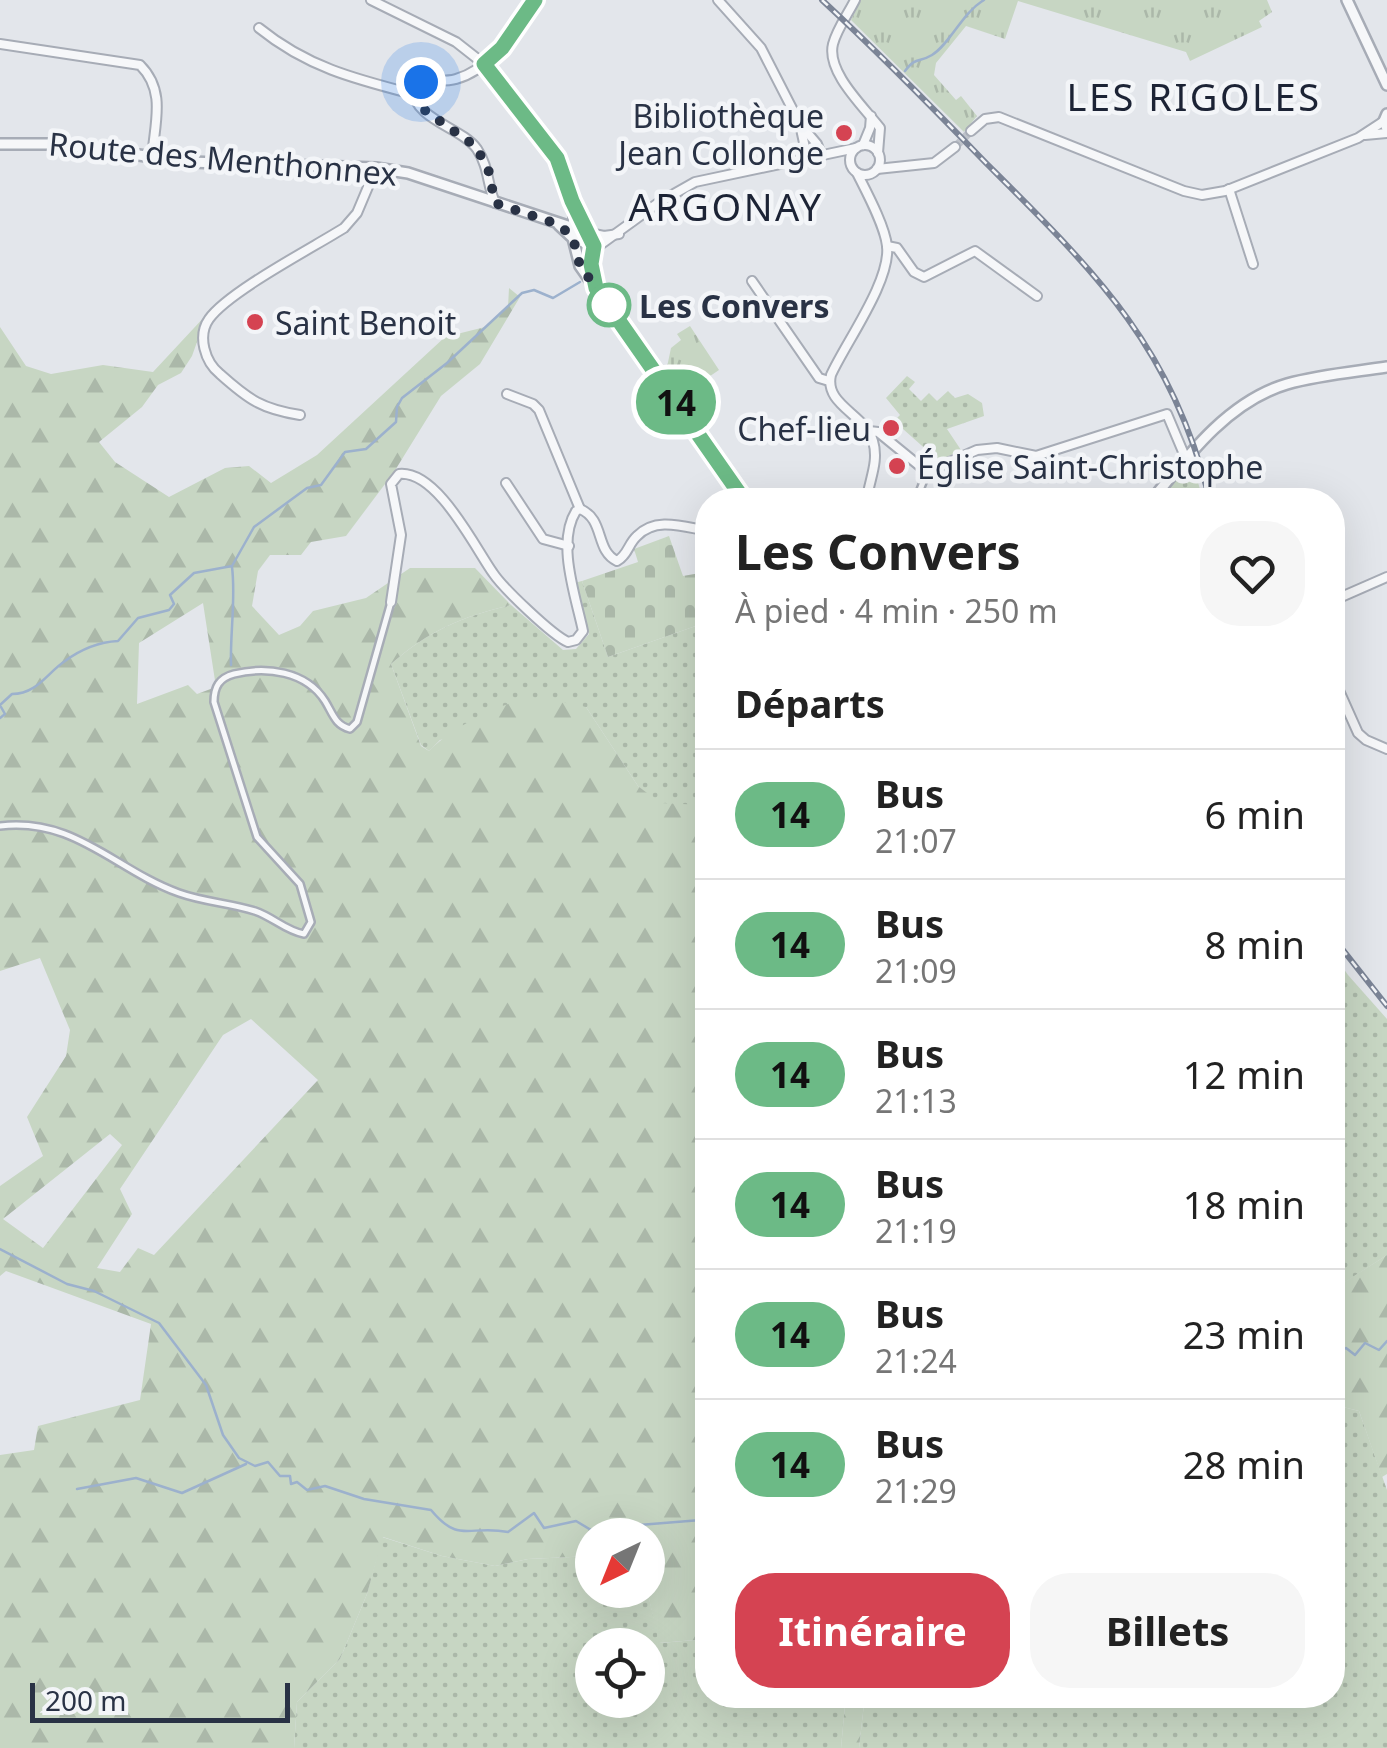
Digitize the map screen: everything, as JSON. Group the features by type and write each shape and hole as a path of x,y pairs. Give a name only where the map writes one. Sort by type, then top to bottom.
{"street":[{"path":"371,0 443,34 484,64 557,158 594,246 591,264 596,288"},
{"path":"413,94 424,81 453,81 484,64 502,48 535,0"},
{"path":"718,0 765,54 800,124 807,157"},
{"path":"855,0 833,42 832,58 880,128 876,170 866,197"},
{"path":"1347,0 1387,93"},
{"path":"259,28 316,64 350,79 413,94 421,109 475,146 488,168 495,203"},
{"path":"0,44 140,65 152,80 158,98 152,159"},
{"path":"850,164 850,157 870,128 871,116"},
{"path":"971,131 986,119 999,117 1202,195 1229,189 1386,124"},
{"path":"800,124 823,154 850,164 857,173 887,246 888,257 879,282 829,381 833,396 869,432 876,464 870,488"},
{"name":"Route des Menthonnex","path":"0,144 58,144 152,159 376,168 428,178 573,233 589,234"},
{"path":"573,233 594,246 606,244 658,203 695,182 807,157 871,147 900,165"},
{"path":"857,173 867,175 900,165 934,163 956,147"},
{"path":"300,415 262,407 215,370 206,356 205,328 232,297 344,228 357,213 376,168"},
{"path":"1229,189 1253,264"},
{"path":"572,201 580,266 736,488"},
{"path":"589,234 618,234"},
{"path":"887,246 897,248 914,272 924,277 976,251 1037,296"},
{"path":"752,281 819,378 829,381"},
{"path":"1162,488 1225,419 1262,394 1288,384 1387,367"},
{"path":"507,394 533,404 538,410 580,509 592,516 605,552 617,561 626,554 634,538 655,526 695,529"},
{"path":"921,488 927,472 977,450 997,448 1036,456 1167,414 1186,459"},
{"path":"869,432 878,432 927,472"},
{"path":"0,826 25,823 88,842 178,892 252,910 304,934 311,922 300,884 257,837 214,702 218,682 226,676 277,670 313,688 338,723 350,728 357,722 391,602 401,535 391,484 399,474 415,476 442,500 501,583 568,642 576,640 583,631 570,589 570,521 580,509"},
{"path":"506,483 543,539 570,546"},
{"path":"1345,595 1387,577"},
{"path":"1345,703 1360,736 1387,749"}],"green space":[{"path":"861,0 1267,0 1272,12 1259,21 1262,27 1190,61 1186,52 1018,1 1005,39 966,26 936,63 934,75 956,100 961,96 977,116 964,132 851,20"},
{"path":"509,288 520,297 480,364 441,396 394,472 346,536 311,542 301,555 270,555 258,571 252,606 279,635 300,626 313,611 366,598 410,568 475,568 511,605 447,626 391,664 421,746 429,751 462,726 517,701 543,699 586,707 638,786 660,803 695,805 695,1640 665,1642 665,1628 656,1628 651,1608 665,1608 665,1518 575,1518 575,1557 528,1559 495,1566 442,1556 383,1537 367,1594 340,1659 297,1702 294,1748 0,1748 0,1455 34,1450 38,1426 140,1400 151,1324 6,1271 0,1276 0,1186 43,1156 27,1117 66,1056 70,1030 40,958 0,971 0,327 26,366 51,374 103,365 153,372 207,314 192,356 181,373 158,385 142,407 99,442 115,462 169,497 225,468 249,466 271,483 317,455 445,337 485,327 508,307","holes":["203,603 216,687 197,694 188,685 137,704 139,643","251,1019 318,1080 154,1255 138,1248 120,1272 97,1268 132,1214 120,1189 223,1035","110,1134 122,1145 43,1248 3,1219"]},
{"path":"690,326 719,370 685,393 667,367 671,348 681,340 677,334"},
{"path":"907,376 915,382 909,389 921,401 929,393 937,401 948,391 955,398 968,394 982,403 984,416 947,429 961,450 939,461 894,421 900,415 886,398"},
{"path":"1192,461 1200,488 1169,488"},
{"path":"669,536 683,576 695,574 695,626 608,657 582,581 638,562 634,549"},
{"path":"582,581 608,657 695,626 695,837 638,786 586,707 440,740 429,751 421,745 391,664 447,626 511,605 563,650 576,649 589,634 574,583"},
{"path":"1345,971 1387,1019 1387,1255 1345,1282"},
{"path":"1387,1255 1387,1474 1382,1477 1359,1411 1345,1408 1345,1282"},
{"path":"1345,1408 1359,1411 1387,1490 1387,1748 859,1748 864,1708 1345,1708"},
{"path":"382,1537 442,1556 495,1566 528,1559 575,1557 575,1608 651,1608 656,1628 575,1628 575,1718 665,1718 665,1643 695,1640 695,1708 845,1708 841,1748 294,1748 297,1702 340,1659 367,1594"},
{"path":"845,1708 864,1708 859,1748 841,1748"}],"waterway":[{"path":"905,71 915,61 939,50 984,0"},
{"path":"0,705 12,694 35,687 77,653 118,641 138,618 169,610 174,604 170,595 194,573 232,566 254,527 307,488 321,485 345,452 366,449 396,422 402,398 447,363 522,293 534,290 553,298 580,282"},
{"path":"231,665 232,567"},
{"path":"0,718 5,714 1,707"},
{"path":"0,1249 67,1284 94,1291 159,1323 206,1385 223,1435 239,1458 255,1466 268,1462 280,1476 290,1476 291,1484 297,1482 307,1490 325,1486 364,1499 431,1510 450,1527 466,1531 508,1532 534,1513 544,1528 576,1521 591,1530 634,1522 639,1525 695,1520"},
{"path":"1345,1349 1355,1355 1365,1343 1379,1350 1387,1341"},
{"path":"77,1489 136,1478 182,1493 246,1464"}],"tunnel":[{"path":"955,147 971,131"}],"railway":[{"path":"822,0 1061,240 1124,314 1174,397 1206,488"},
{"path":"1345,953 1387,1006"}],"bus line":[{"name":"14","path":"535,0 502,48 484,64 561,166 576,211 594,246 591,264 596,288 736,488"}],"place":[{"name":"Bibliothèque Jean Collonge","path":"844,133"},
{"name":"Les Convers","path":"609,305"},
{"name":"Saint Benoit","path":"255,322"},
{"name":"Chef-lieu","path":"891,428"},
{"name":"Église Saint-Christophe","path":"897,466"}],"district":[{"name":"LES RIGOLES","path":"1194,96"},
{"name":"ARGONAY","path":"726,206"}],"route":[{"path":"421,82 413,94 416,104 475,146 488,168 495,203 557,224 566,231 573,238 580,266 609,305"}]}
